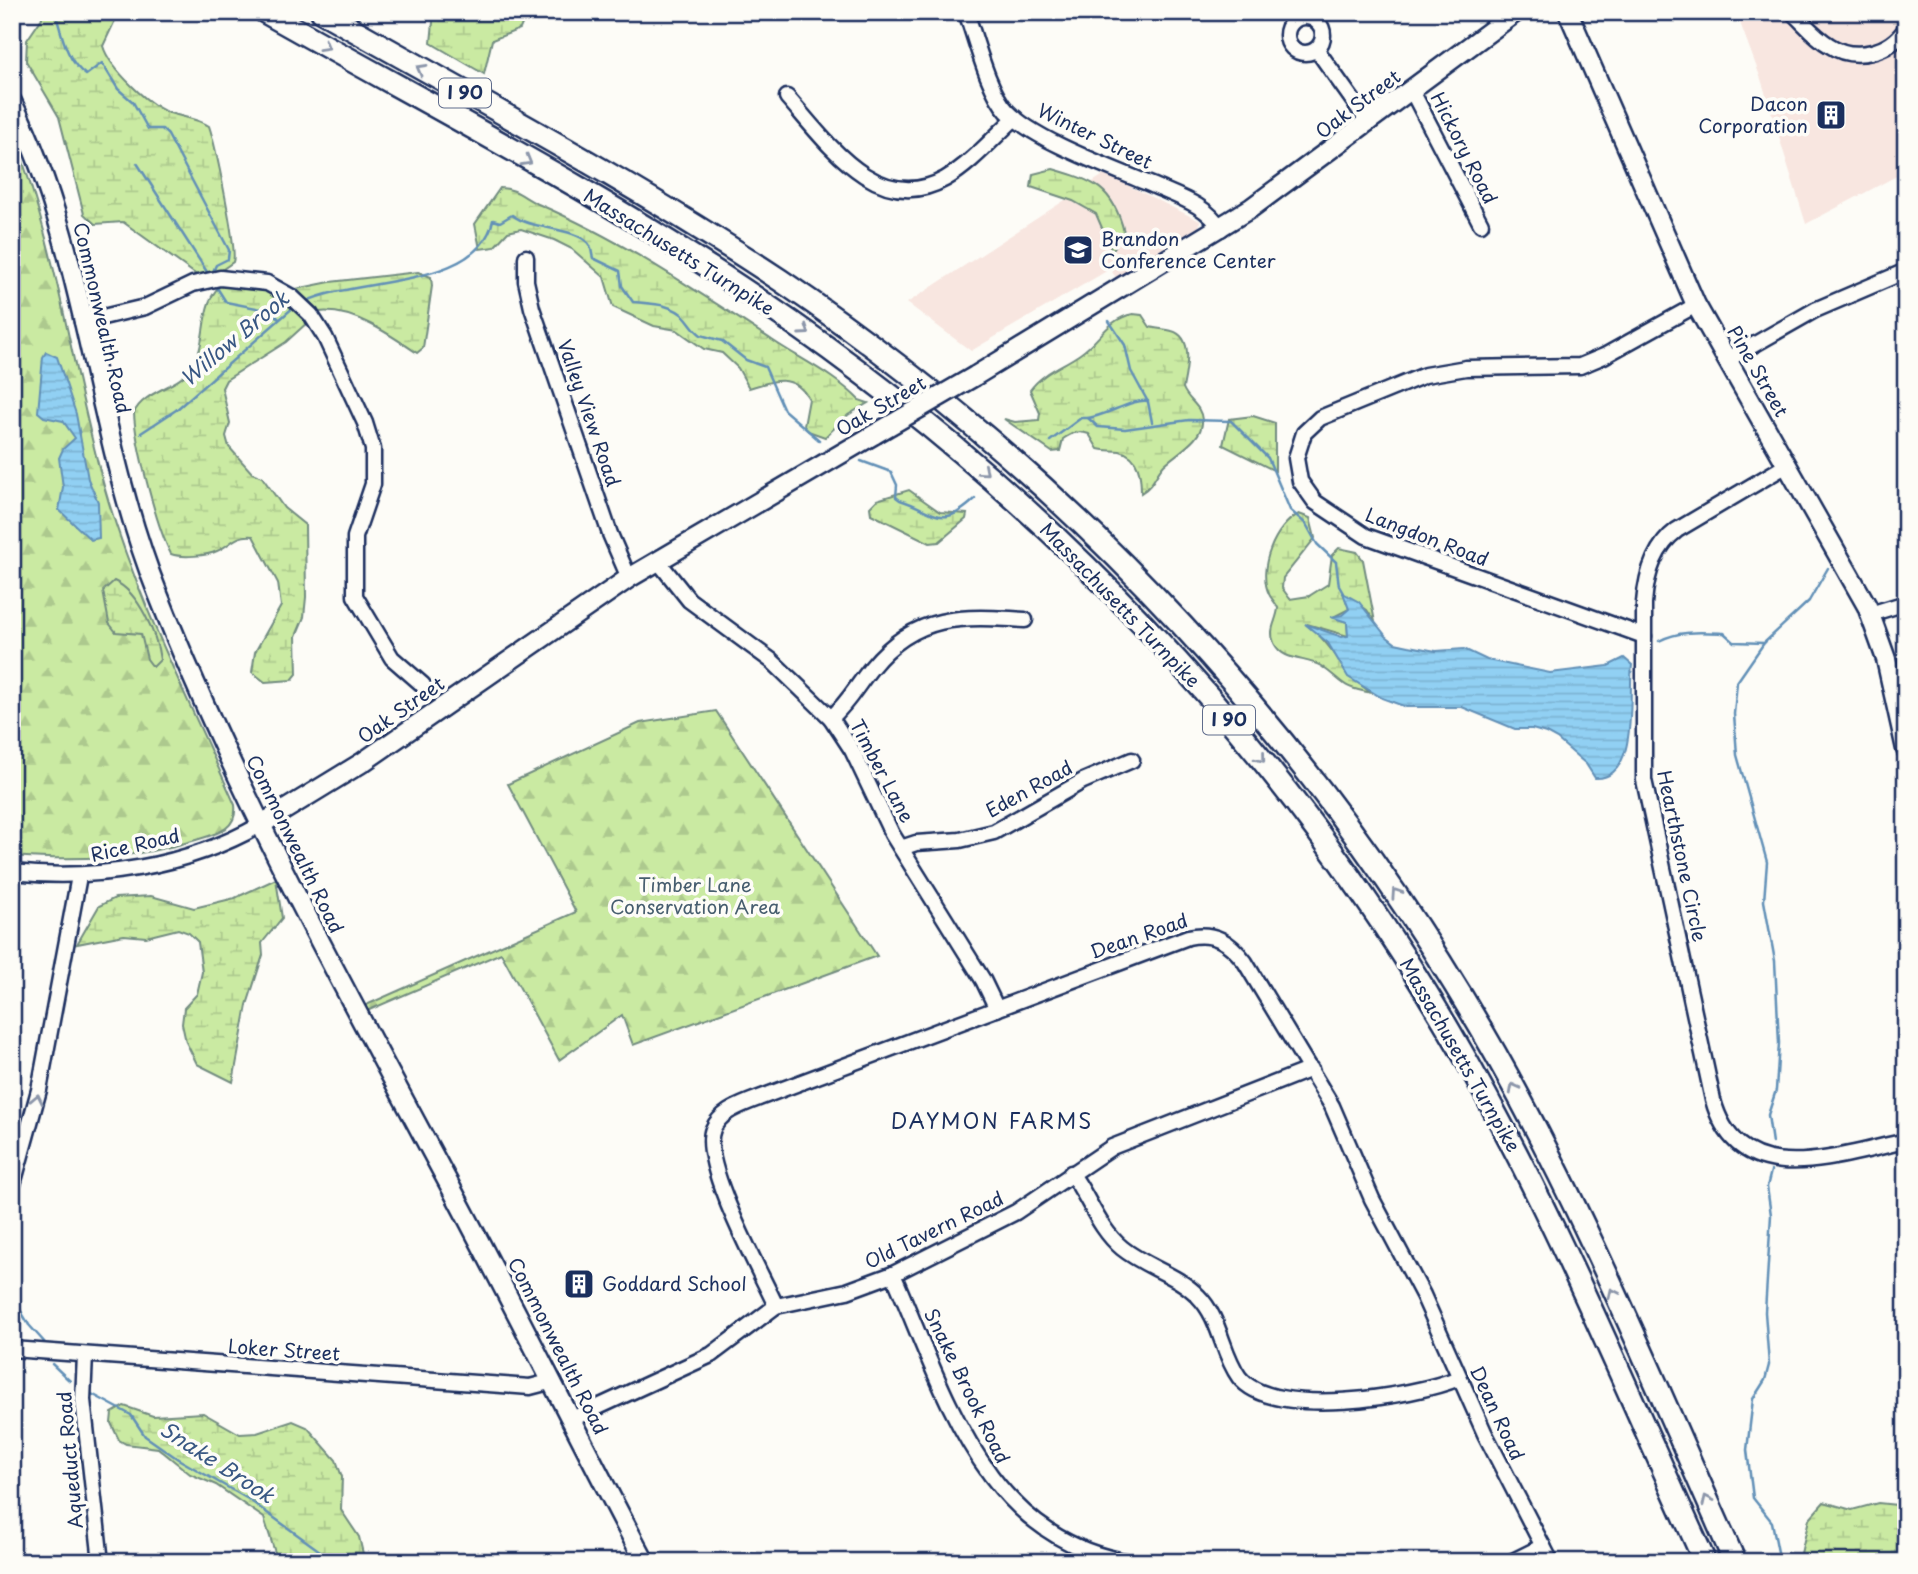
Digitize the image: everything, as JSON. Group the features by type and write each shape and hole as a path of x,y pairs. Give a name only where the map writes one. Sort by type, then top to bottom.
{"highway":[{"name":"Massachusetts Turnpike","path":"265,12 659,236 801,328 899,401 983,470 1073,552 1141,621 1222,711 1306,815 1390,933 1448,1027 1549,1220 1704,1562"},
{"name":"Massachusetts Turnpike","path":"322,12 688,221 840,322 956,411 1040,483 1111,550 1187,629 1259,712 1335,807 1418,928 1483,1032 1562,1182 1735,1562"}],"main road":[{"name":"Oak Street","path":"260,825 363,762 629,578 1221,229 1517,12"},
{"name":"Pine Street","path":"1568,12 1696,305 1870,614 1889,669 1906,749"},
{"name":"Commonwealth Road","path":"12,102 50,196 122,491 139,544 180,648 260,825 553,1381 645,1562"}],"street":[{"name":"Winter Street","path":"966,12 998,96 1015,118 1063,145 1186,200 1208,213 1221,229"},
{"path":"1792,12 1828,45 1848,53 1869,52 1888,46 1906,28"},
{"path":"1317,50 1369,122"},
{"name":"Hickory Road","path":"1412,91 1481,224"},
{"path":"787,97 851,168 877,183 903,188 925,186 945,179 1015,118"},
{"name":"Valley View Road","path":"526,257 526,281 532,308 610,534 629,578"},
{"path":"1727,360 1815,310 1906,271"},
{"path":"82,322 145,307 182,289 220,278 247,279 280,289 302,306 319,326 365,423 373,449 373,484 355,537 355,596 392,658 423,685"},
{"name":"Langdon Road","path":"1644,636 1366,536 1315,502 1300,481 1296,458 1304,433 1320,418 1413,380 1452,369 1580,366 1604,356 1696,305"},
{"name":"Hearthstone Circle","path":"1787,465 1685,525 1665,541 1652,565 1646,588 1644,636 1644,780 1720,1121 1732,1137 1752,1154 1787,1162 1814,1160 1906,1141"},
{"name":"Timber Lane","path":"658,561 689,600 778,666 831,718 852,750 901,849 983,980 997,1009"},
{"path":"1870,614 1906,603"},
{"path":"831,718 878,659 914,630 960,618 1025,620"},
{"name":"Eden Road","path":"901,849 916,843 960,840 994,832 1083,781 1132,760"},
{"name":"Rice Road","path":"12,872 79,876 130,870 233,839 260,825"},
{"path":"12,1188 39,1090 79,876"},
{"name":"Dean Road","path":"776,1306 713,1166 710,1137 720,1117 751,1101 1188,937 1214,936 1234,948 1245,962 1339,1120 1379,1213 1423,1295 1459,1378 1551,1562"},
{"name":"Old Tavern Road","path":"572,1419 701,1360 776,1306 847,1291 892,1274 985,1230 1098,1154 1311,1069"},
{"path":"1071,1173 1103,1227 1122,1248 1181,1282 1205,1304 1234,1369 1246,1384 1262,1395 1310,1401 1389,1397 1418,1392 1459,1378"},
{"name":"Snake Brook Road","path":"892,1274 968,1440 998,1488 1025,1514 1062,1539 1099,1555 1130,1562"},
{"name":"Loker Street","path":"12,1349 530,1387 553,1381"},
{"name":"Aqueduct Road","path":"85,1355 83,1391 101,1562"},
{"path":"1511,1562 1543,1546"}],"shaded area":[{"path":"1736,12 1906,12 1906,171 1806,224 1761,79"},
{"name":"Brandon Conference Center","path":"1105,174 1200,221 1199,231 1117,279 1110,269 971,351 907,303"}],"green space":[{"path":"41,12 119,12 103,46 113,65 143,96 164,111 209,126 229,219 233,262 213,276 198,276 123,222 95,224 84,214 59,117 26,61 27,40 42,18"},
{"path":"434,12 521,12 523,22 520,29 492,40 484,74 431,43"},
{"path":"12,132 41,219 92,442 117,527 147,608 235,805 233,820 224,830 211,836 150,851 82,858 12,856"},
{"path":"1053,169 1091,182 1108,195 1124,232 1112,251 1096,214 1073,201 1031,187 1033,174"},
{"path":"500,188 515,191 629,250 828,375 859,400 868,403 848,415 825,437 808,431 804,426 809,399 797,385 775,381 749,388 738,368 722,353 704,349 677,330 654,326 613,307 604,277 572,249 521,229 508,232 494,247 480,249 475,224"},
{"path":"418,272 431,277 432,286 423,348 417,353 358,318 319,312 286,342 226,380 222,388 230,423 226,436 229,447 252,473 262,477 284,508 305,525 306,597 304,617 296,636 297,674 292,680 265,682 252,672 255,652 281,606 278,583 253,536 237,538 213,553 188,556 171,554 159,525 148,485 134,413 145,399 179,379 193,366 201,344 211,298 226,281 291,290 330,282"},
{"path":"1133,314 1142,315 1150,327 1172,331 1184,340 1187,356 1183,388 1199,410 1202,420 1199,433 1194,439 1164,465 1152,483 1141,493 1138,468 1127,454 1098,449 1089,434 1082,432 1063,439 1060,451 1052,452 1004,419 1015,422 1039,420 1040,413 1030,390 1035,384 1087,349 1110,325"},
{"path":"1253,416 1275,423 1275,471 1223,445 1229,419"},
{"path":"909,490 940,512 967,514 966,519 939,542 930,543 871,514 870,507 877,500"},
{"path":"1299,514 1310,518 1315,538 1283,578 1282,588 1290,599 1309,596 1328,584 1332,555 1339,548 1357,552 1363,560 1375,622 1367,610 1344,594 1349,609 1333,617 1347,622 1348,636 1307,624 1354,678 1372,693 1344,684 1315,663 1283,653 1274,643 1272,629 1278,608 1266,584 1267,561 1282,528"},
{"path":"114,581 131,594 151,627 160,660 153,667 147,659 141,634 116,632 109,623 103,591"},
{"name":"Timber Lane Conservation Area","path":"716,711 877,956 633,1045 622,1015 559,1060 501,953 367,1011 364,1006 576,912 508,784 640,723"},
{"path":"276,879 282,918 262,943 263,955 247,1005 233,1082 197,1064 186,1042 182,1024 184,1008 197,994 202,972 198,942 189,933 178,929 146,937 124,935 77,944 99,906 115,898 151,896 194,908 235,898"},
{"path":"124,1406 153,1416 203,1413 240,1434 257,1433 293,1421 307,1427 336,1460 342,1477 341,1510 359,1537 365,1562 278,1562 264,1518 216,1485 190,1474 158,1448 126,1444 119,1440 111,1423 112,1413"},
{"path":"1824,1502 1852,1510 1878,1503 1906,1506 1906,1562 1799,1562 1809,1519"}],"water":[{"path":"46,352 57,357 76,414 88,479 98,502 99,538 91,540 59,510 63,487 59,458 63,449 75,438 63,421 44,417 38,412 43,357"},
{"path":"1343,593 1359,602 1386,636 1395,643 1436,651 1464,649 1487,660 1550,673 1608,666 1624,658 1632,665 1630,713 1629,732 1619,765 1609,775 1595,778 1586,764 1546,733 1532,729 1515,729 1462,707 1406,707 1382,698 1348,677 1328,643 1305,624 1342,637 1348,636 1347,622 1331,617 1342,615 1349,609"}],"waterway":[{"path":"55,12 66,46 79,69 86,75 102,63 118,89 133,102 148,129 162,129 168,135 229,250 228,259 216,265 211,276"},
{"path":"137,163 209,275"},
{"name":"Willow Brook","path":"305,302 327,294 441,270 465,258 483,242 493,220 500,222 512,215 520,220 581,238 591,248 593,258 620,271 622,286 633,302 674,309 701,335 722,341 746,360 765,367 784,410 819,440"},
{"path":"214,283 226,302 271,311 279,319"},
{"name":"Willow Brook","path":"141,433 176,410 295,306"},
{"path":"1109,321 1125,345 1131,371 1148,402 1152,422"},
{"path":"1088,418 1135,402 1148,401"},
{"name":"Willow Brook","path":"1050,441 1081,418 1088,418 1098,427 1125,429 1189,420 1231,421 1268,458 1290,510 1306,524 1317,544 1336,562 1339,586 1343,593"},
{"name":"Willow Brook","path":"861,461 891,472 897,485 896,497 900,500 938,516 954,514 975,499"},
{"name":"Willow Brook","path":"1659,641 1683,633 1707,632 1724,633 1734,642 1764,643 1809,601 1828,568"},
{"path":"1764,643 1737,682 1734,714 1737,755 1767,862 1764,901 1775,961 1779,1043 1776,1090 1768,1115 1772,1143"},
{"path":"1771,1171 1767,1187 1771,1215 1765,1312 1769,1365 1765,1380 1753,1399 1747,1450 1753,1498 1772,1522 1780,1562"},
{"name":"Snake Brook","path":"12,1296 29,1325 46,1344"},
{"name":"Snake Brook","path":"52,1364 70,1381"},
{"name":"Snake Brook","path":"90,1393 131,1415 145,1436 178,1459 248,1499 320,1551 327,1562"},
{"name":"Snake Brook","path":"724,1562 752,1554 795,1562"},
{"name":"Snake Brook","path":"905,1562 922,1556 938,1562"}],"place":[{"name":"Dacon Corporation","path":"1831,115"},
{"name":"Brandon Conference Center","path":"1078,250"},
{"name":"Goddard School","path":"579,1284"}],"district":[{"name":"DAYMON FARMS","path":"992,1122"}]}
